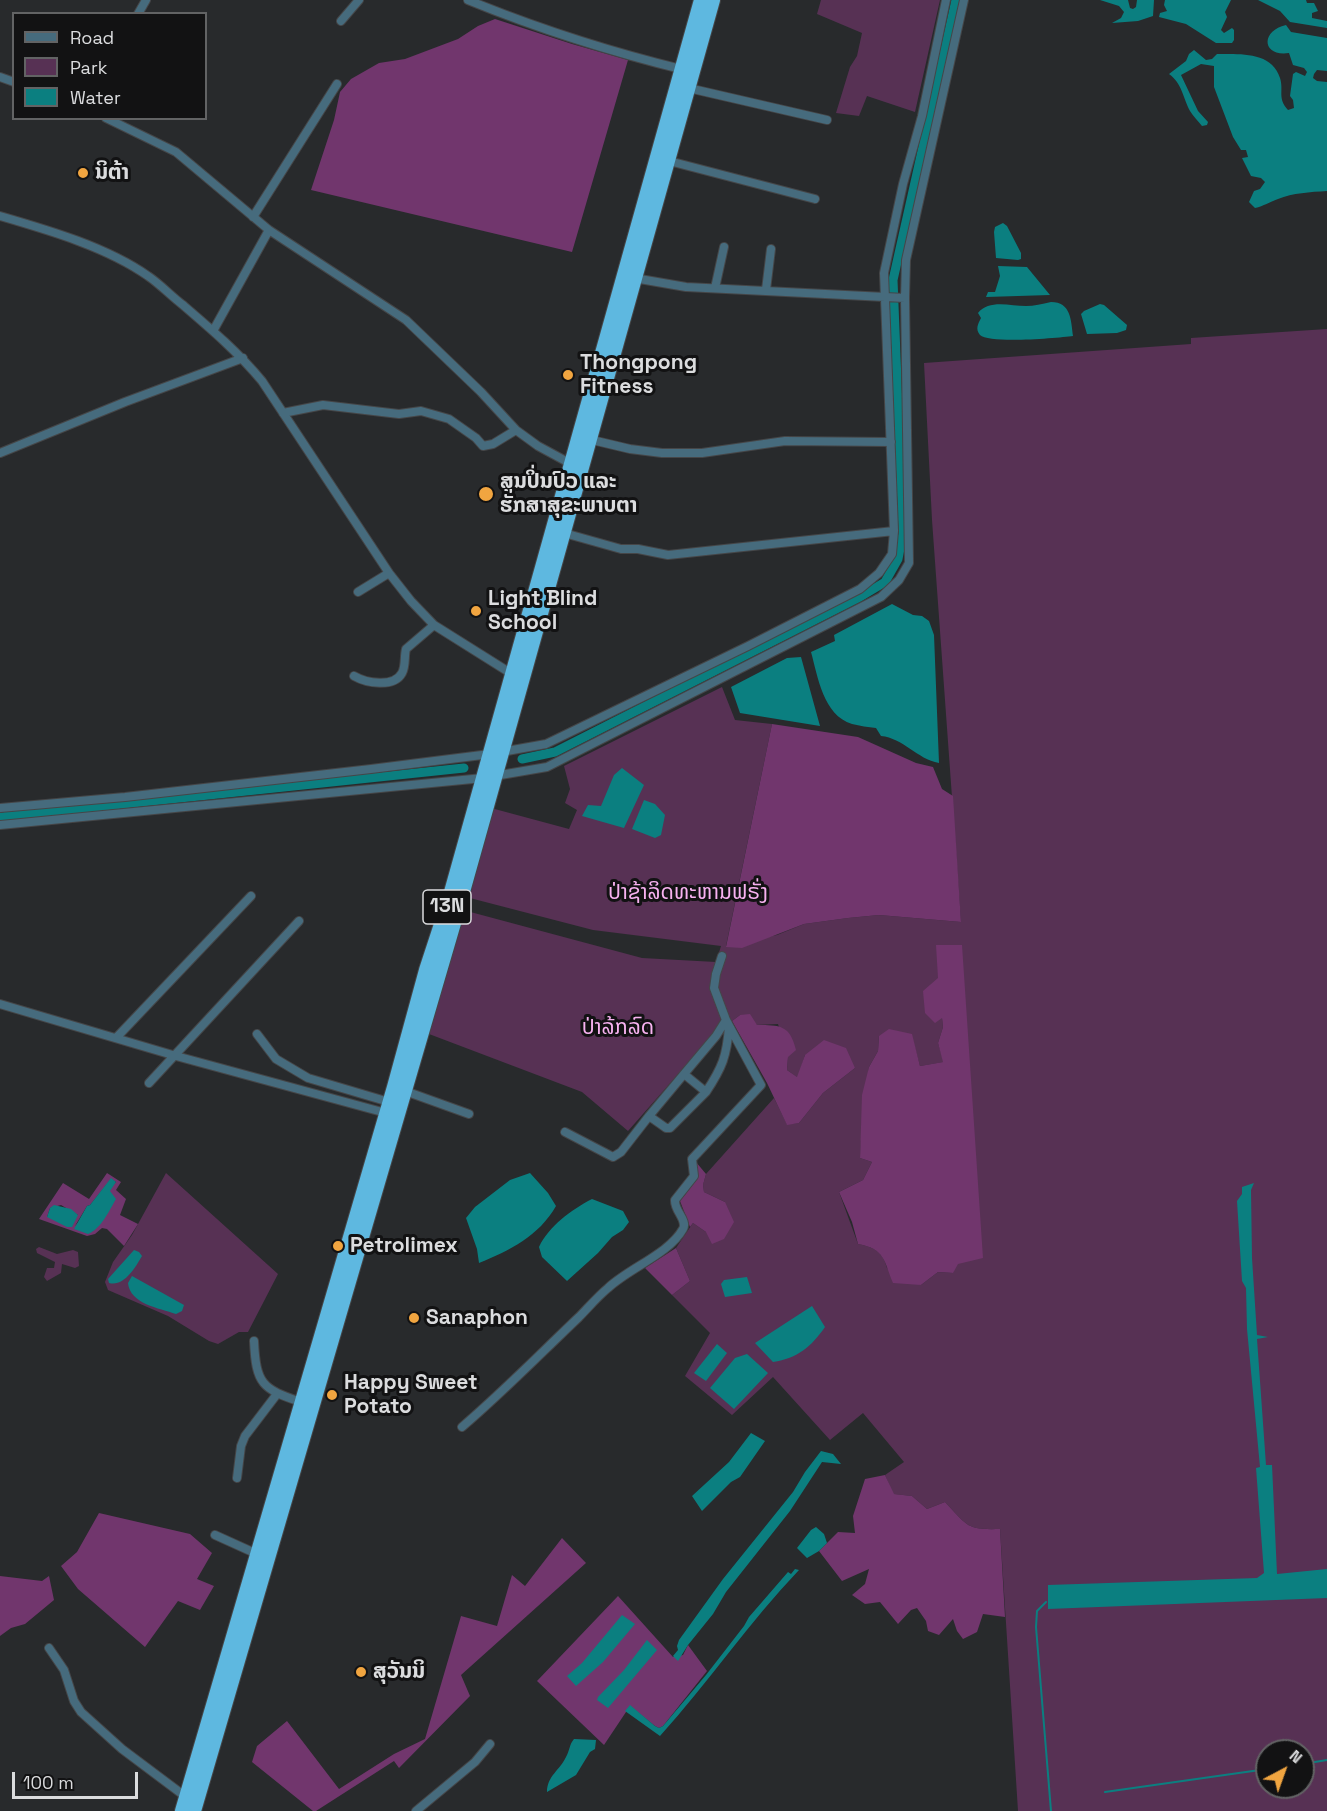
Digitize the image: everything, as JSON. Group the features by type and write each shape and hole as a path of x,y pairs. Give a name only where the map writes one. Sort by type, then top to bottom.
{"highway":[{"name":"13N","path":"182,1811 387,1108 564,533 583,437 684,87 701,0"},
{"name":"13N","path":"688,71 713,0"},
{"name":"13N","path":"583,437 669,161 684,87"},
{"name":"13N","path":"496,753 513,674 577,466"},
{"name":"13N","path":"194,1811 459,906 489,777"}],"street":[{"path":"341,21 359,0"},
{"path":"468,0 519,21 602,48 688,71"},
{"path":"0,808 125,797 496,753 546,744 860,589 879,573 892,554 894,531 888,297 884,273 903,184 922,116 946,0"},
{"path":"0,825 489,777 547,767 881,597 898,580 909,563 903,298 906,260 964,0"},
{"path":"254,217 337,84"},
{"path":"684,87 827,120"},
{"path":"110,120 176,152 268,230 416,328 516,430 538,446 577,466"},
{"path":"669,161 815,199"},
{"path":"0,216 34,226 110,255 148,276 213,331 243,358 262,381 388,573 411,601 434,625 513,674"},
{"path":"213,331 268,230"},
{"path":"715,288 724,247"},
{"path":"766,290 771,249"},
{"path":"634,278 686,287 903,298"},
{"path":"0,453 124,402 243,358"},
{"path":"283,413 323,405 399,414 421,411 449,419 476,438 483,446 493,444 516,430"},
{"path":"583,437 630,449 662,453 702,453 785,441 891,442"},
{"path":"564,533 621,549 638,549 668,555 894,531"},
{"path":"358,592 388,573"},
{"path":"354,676 365,682 396,680 404,669 406,649 434,625"},
{"path":"117,1037 250,896"},
{"path":"149,1083 299,921"},
{"path":"462,1427 609,1287 670,1245 682,1231 685,1223 674,1204 694,1176 692,1159 761,1085 728,1023 714,988 722,956"},
{"path":"0,1004 176,1056 387,1108"},
{"path":"565,1132 613,1157 621,1152 728,1023"},
{"path":"649,1116 666,1128 670,1128 706,1092 722,1066 728,1044 728,1023"},
{"path":"257,1034 276,1059 308,1078 387,1108"},
{"path":"684,1074 706,1092"},
{"path":"405,1091 469,1114"},
{"path":"254,1341 258,1374 263,1384 277,1394 301,1402"},
{"path":"237,1478 241,1446 245,1436 277,1394"},
{"path":"215,1535 257,1554"},
{"path":"49,1648 64,1670 74,1701 81,1712 122,1749 186,1797"},
{"path":"416,1811 475,1762 490,1744"}],"green space":[{"path":"821,0 940,0 915,112 867,96 859,116 836,113 850,67 857,56 862,33 817,14"},
{"path":"1327,329 1327,1811 1018,1811 1000,1529 980,1529 968,1525 945,1502 927,1509 912,1496 893,1494 885,1475 904,1462 863,1413 830,1440 773,1377 732,1415 685,1376 710,1333 672,1295 690,1281 676,1248 693,1223 706,1232 725,1202 704,1192 706,1174 774,1098 787,1124 799,1123 823,1093 855,1068 805,1055 798,1078 787,1070 788,1057 778,1024 757,1025 740,1015 732,1021 724,1022 628,1131 582,1092 429,1034 463,910 642,958 716,962 721,946 593,930 466,897 491,808 569,829 577,810 565,803 570,789 564,766 722,687 735,720 772,724 726,946 777,935 804,924 848,918 879,915 961,922 932,520 924,363 1191,344 1191,338","holes":["962,945 953,1273 938,1272 921,1285 887,1268 877,1251 858,1244 839,1192 863,1180 872,1162 860,1158 862,1121 869,1067 878,1051 879,1036 911,1034 920,1066 944,1062 938,1043 943,1027 942,1018"]},
{"path":"166,1173 278,1274 248,1332 239,1332 218,1344 168,1316 108,1290 105,1282 113,1262 132,1235"},
{"path":"39,1247 57,1254 73,1250 78,1252 79,1266 75,1268 62,1264 61,1273 47,1281 44,1277 47,1268 54,1268 55,1262 37,1253 36,1249"}],"shaded area":[{"path":"495,19 628,60 572,252 311,190 334,120 340,92 351,79 379,63 405,59 458,39 478,26"},
{"path":"772,724 858,737 916,763 933,767 942,789 953,796 961,922 879,915 848,918 804,924 742,948 726,947"},
{"path":"936,945 962,945 983,1258 958,1264 953,1273 938,1272 921,1285 893,1283 879,1253 858,1244 852,1222 839,1192 863,1180 872,1162 860,1158 862,1095 869,1067 878,1051 879,1036 889,1029 912,1034 920,1066 943,1062 938,1043 943,1027 942,1018 935,1023 925,1013 923,991 938,978"},
{"path":"750,1014 757,1025 778,1026 791,1036 796,1050 788,1057 787,1070 797,1077 805,1055 824,1040 846,1048 855,1068 823,1093 799,1123 787,1125 767,1083 732,1021 740,1015"},
{"path":"696,1162 706,1174 704,1192 725,1202 734,1222 724,1239 712,1244 706,1232 693,1223 690,1227 680,1201 698,1178"},
{"path":"107,1173 121,1182 116,1190 126,1199 120,1215 138,1224 124,1246 107,1229 102,1228 95,1234 87,1236 39,1219 63,1183 89,1199","holes":["111,1179 116,1182 75,1226 87,1206","61,1205 78,1215 47,1217 50,1208"]},
{"path":"676,1248 690,1281 672,1295 645,1268"},
{"path":"885,1475 894,1494 912,1496 927,1509 945,1502 968,1525 980,1529 1000,1529 1005,1617 983,1614 977,1632 963,1639 953,1619 939,1635 928,1631 926,1621 917,1608 911,1610 898,1624 880,1602 865,1604 852,1595 865,1584 869,1569 842,1581 819,1551 838,1532 855,1533 853,1516 865,1479"},
{"path":"99,1513 190,1534 212,1553 197,1579 214,1586 200,1610 178,1601 145,1647 78,1589 61,1566 77,1552"},
{"path":"562,1538 586,1563 461,1675 470,1696 399,1768 394,1761 313,1811 252,1762 257,1746 287,1721 339,1789 394,1754 425,1739 461,1616 497,1626 512,1575 525,1586"},
{"path":"0,1576 42,1581 49,1576 54,1600 25,1624 11,1628 0,1636"},
{"path":"618,1596 673,1657 683,1655 688,1645 707,1671 663,1726 659,1728 655,1726 630,1706 604,1745 537,1681"}],"water":[{"path":"1100,0 1128,0 1130,8 1133,9 1136,7 1137,0 1154,0 1153,16 1138,21 1112,23 1121,18 1124,12 1119,6"},
{"path":"1165,0 1231,0 1225,12 1227,17 1221,30 1224,33 1232,28 1234,40 1232,43 1216,43 1186,24 1159,17 1160,13 1167,11 1164,5"},
{"path":"1258,0 1306,0 1307,3 1314,3 1318,11 1312,13 1312,18 1327,21 1327,28 1290,22 1280,11"},
{"path":"1286,25 1291,32 1327,38 1327,71 1317,70 1313,78 1327,82 1327,191 1290,195 1255,208 1249,202 1254,191 1260,189 1265,182 1261,178 1251,176 1242,158 1248,157 1246,150 1241,150 1233,137 1214,87 1214,66 1201,64 1181,75 1198,111 1208,122 1207,125 1202,126 1190,111 1177,82 1169,74 1186,61 1194,50 1206,60 1212,59 1217,54 1253,56 1270,63 1276,69 1280,78 1283,102 1288,110 1294,108 1290,96 1293,74 1296,72 1305,76 1307,72 1304,68 1293,65 1289,53 1273,51 1268,43 1272,32"},
{"path":"1003,223 1007,226 1021,253 1021,259 996,258 995,227"},
{"path":"998,266 1027,267 1050,295 986,297 988,292 995,292 1000,276"},
{"path":"1051,302 1063,305 1069,313 1073,336 1009,340 986,338 978,333 981,318 978,313 988,306 1000,304 1029,306"},
{"path":"1100,304 1127,325 1126,330 1117,333 1087,334 1081,314"},
{"path":"892,604 929,621 934,635 939,763 931,761 896,740 881,736 876,728 852,724 842,719 828,704 819,683 811,652 835,641 834,635"},
{"path":"801,657 820,726 740,713 731,687 787,658"},
{"path":"622,768 644,785 624,828 582,816 588,805 601,806 614,775"},
{"path":"644,800 655,804 665,815 661,835 655,838 632,829"},
{"path":"530,1173 556,1206 549,1217 532,1234 479,1263 477,1249 466,1218 475,1207 510,1180"},
{"path":"111,1178 116,1182 110,1191 116,1199 104,1219 93,1232 88,1234 74,1229 87,1206"},
{"path":"1254,1183 1251,1190 1252,1258 1257,1335 1268,1337 1257,1339 1266,1465 1272,1465 1277,1574 1327,1569 1327,1598 1048,1609 1048,1585 1257,1578 1264,1573 1256,1468 1260,1467 1247,1329 1246,1288 1242,1281 1237,1201 1242,1194 1242,1187"},
{"path":"592,1199 623,1211 629,1222 567,1281 542,1257 539,1247 561,1219"},
{"path":"54,1205 71,1209 78,1215 72,1227 67,1227 47,1217 50,1208"},
{"path":"134,1250 142,1256 132,1271 120,1282 109,1283 108,1279"},
{"path":"132,1276 184,1305 182,1311 176,1314 146,1304 134,1296 128,1283"},
{"path":"747,1277 752,1293 725,1297 721,1284 724,1280"},
{"path":"812,1306 825,1327 803,1350 790,1358 773,1362 755,1343"},
{"path":"717,1344 727,1353 706,1381 694,1373"},
{"path":"747,1354 768,1373 734,1409 710,1388 735,1358"},
{"path":"751,1433 765,1441 740,1477 731,1482 702,1511 692,1496 729,1462"},
{"path":"821,1451 833,1454 841,1464 822,1462 790,1511 726,1592 713,1614 678,1661 673,1656 678,1650 679,1640 723,1579 793,1492"},
{"path":"816,1527 824,1534 827,1543 807,1558 797,1548"},
{"path":"795,1569 799,1570 763,1610 660,1736 625,1711 630,1705 655,1726 659,1728 663,1726 706,1675 749,1617 788,1572 791,1574"},
{"path":"622,1615 635,1624 603,1662 576,1686 567,1676 582,1663"},
{"path":"647,1640 657,1650 608,1708 597,1700 598,1697 624,1670"},
{"path":"574,1739 596,1740 595,1749 590,1752 576,1775 547,1792 549,1782 563,1762"}],"waterway":[{"path":"522,759 555,752 860,597 885,582 898,559 903,533 893,280 956,0"},
{"path":"0,817 464,768"},
{"path":"1046,1602 1037,1611 1036,1627 1051,1811"},
{"path":"1315,1762 1327,1760"},
{"path":"1105,1792 1255,1771"}],"place":[{"name":"ນິຕ້າ","path":"83,173"},
{"name":"Thongpong Fitness","path":"568,375"},
{"name":"ສູນປິ່ນປົວ ແລະ ຮັກສາສຸຂະພາບຕາ","path":"486,494"},
{"name":"Light Blind School","path":"476,611"},
{"name":"Petrolimex","path":"338,1246"},
{"name":"Sanaphon","path":"414,1318"},
{"name":"Happy Sweet Potato","path":"332,1395"},
{"name":"ສຸວັນນິ","path":"361,1672"}],"park label":[{"name":"ປ່າຊ້າລິດທະຫານຟຣັ່ງ","path":"688,893"},
{"name":"ປ່າລ້ກລົດ","path":"618,1028"}]}
